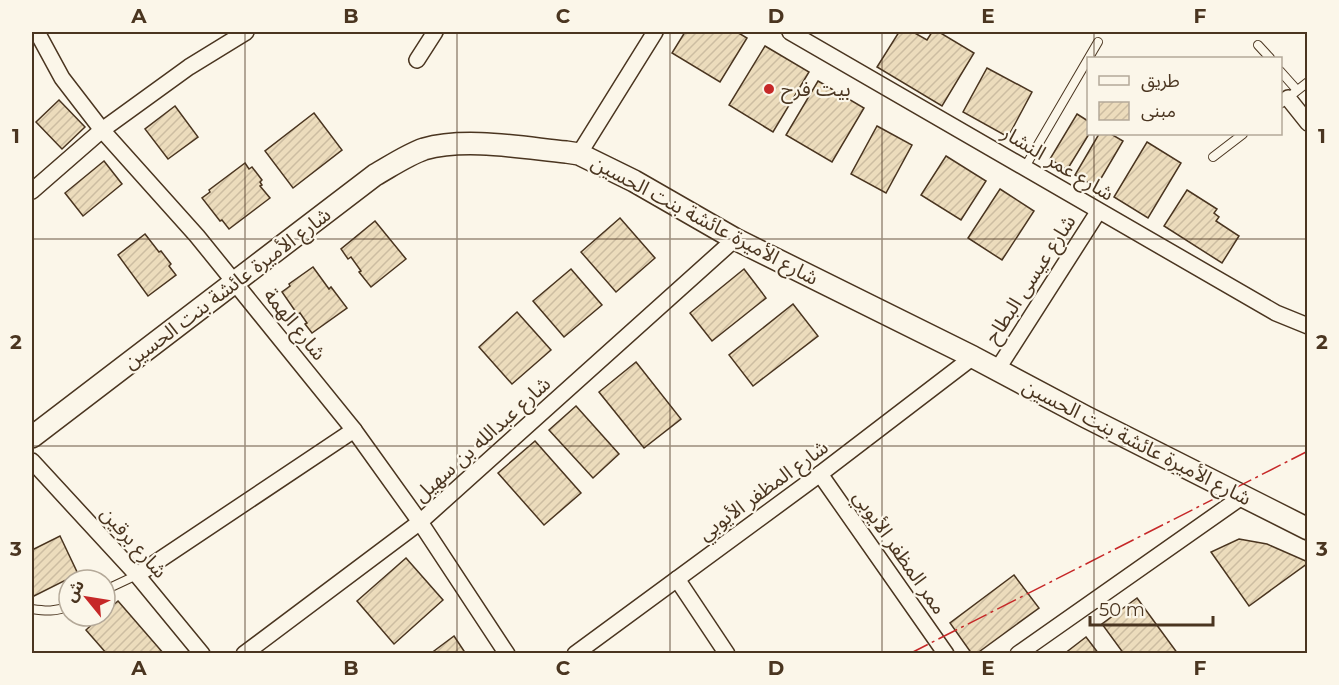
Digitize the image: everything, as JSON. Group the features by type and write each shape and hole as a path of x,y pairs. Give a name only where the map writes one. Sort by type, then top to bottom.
{"street":[{"name":"شارع الهمة","path":"37,32 62,78 102,130 197,236 354,430 420,522 507,654"},
{"path":"32,191 102,130 189,67 246,32"},
{"path":"417,60 435,32"},
{"path":"579,154 655,32"},
{"name":"شارع عمر النشار","path":"790,32 1025,167 1098,212 1276,313 1308,326"},
{"path":"1288,98 1308,123"},
{"name":"شارع الأميرة عائشة بنت الحسين","path":"32,437 375,175 425,149 479,144 579,154 634,181 735,239 973,357 1308,529"},
{"name":"شارع عيسى البطاح","path":"997,370 1098,212"},
{"name":"شارع عبدالله بن سهيل","path":"244,654 420,522 735,239"},
{"name":"شارع المظفر الأيوبي","path":"575,654 820,474 973,357"},
{"path":"137,575 354,430"},
{"name":"شارع برقين","path":"32,460 137,575 202,654"},
{"name":"ممر المظفر الأيوبي","path":"820,474 946,654"},
{"path":"1018,654 1243,496"},
{"path":"677,579 727,654"}],"lane":[{"path":"1089,57 1098,42"},
{"path":"1258,45 1269,57"},
{"path":"1025,167 1087,61"},
{"path":"1282,75 1288,98 1308,82"},
{"path":"1213,158 1242,135"},
{"path":"117,584 137,575"},
{"path":"32,609 57,611"}],"building":[{"path":"685,32 737,32 747,38 720,82 672,53"},
{"path":"899,32 913,32 927,40 932,32 939,32 974,53 942,106 877,67"},
{"name":"بيت فرح","path":"765,46 809,72 773,132 729,105"},
{"path":"987,68 1032,92 1008,137 963,112"},
{"path":"818,81 864,108 832,162 786,135"},
{"path":"59,100 85,127 62,149 36,122"},
{"path":"175,106 198,137 168,159 145,129"},
{"path":"314,113 342,150 293,188 265,151"},
{"path":"1077,114 1087,120 1088,135 1067,170 1050,159"},
{"path":"877,126 912,145 886,193 851,174"},
{"path":"1098,135 1113,135 1123,141 1096,187 1075,175"},
{"path":"1147,142 1181,163 1148,218 1114,197"},
{"path":"946,156 986,181 961,220 921,195"},
{"path":"104,161 122,184 83,216 65,193"},
{"path":"245,163 249,169 252,167 262,180 260,186 270,198 229,229 202,198"},
{"path":"1000,189 1034,211 1002,260 968,238"},
{"path":"1187,190 1217,209 1214,213 1219,217 1216,221 1239,236 1222,263 1164,226"},
{"path":"620,218 655,258 616,292 581,252"},
{"path":"375,221 406,259 371,287 351,257 348,259 341,249"},
{"path":"145,234 171,264 169,266 176,275 148,296 118,255"},
{"path":"313,267 347,308 312,333 300,313 298,315 282,292 290,286 289,284"},
{"path":"571,269 602,305 564,337 533,301"},
{"path":"744,269 766,298 712,341 690,313"},
{"path":"793,304 818,336 753,386 729,355"},
{"path":"517,312 551,350 512,384 479,347"},
{"path":"636,362 681,419 644,448 599,392"},
{"path":"576,406 619,454 593,478 549,430"},
{"path":"535,441 581,493 544,525 498,473"},
{"path":"60,536 75,568 57,568 57,584 32,597 32,550"},
{"path":"1239,539 1267,544 1308,563 1249,606 1211,552"},
{"path":"406,558 443,600 394,644 357,601"},
{"path":"1014,575 1039,608 976,654 972,654 950,623"},
{"path":"1137,598 1178,654 1124,654 1102,624"},
{"path":"117,602 164,654 107,654 86,630 88,628 117,628"},
{"path":"454,636 466,654 430,654"},
{"path":"1086,637 1099,654 1064,654"}],"power":[{"path":"909,654 1308,451"}],"place":[{"name":"بيت فرح","path":"769,89"}]}
